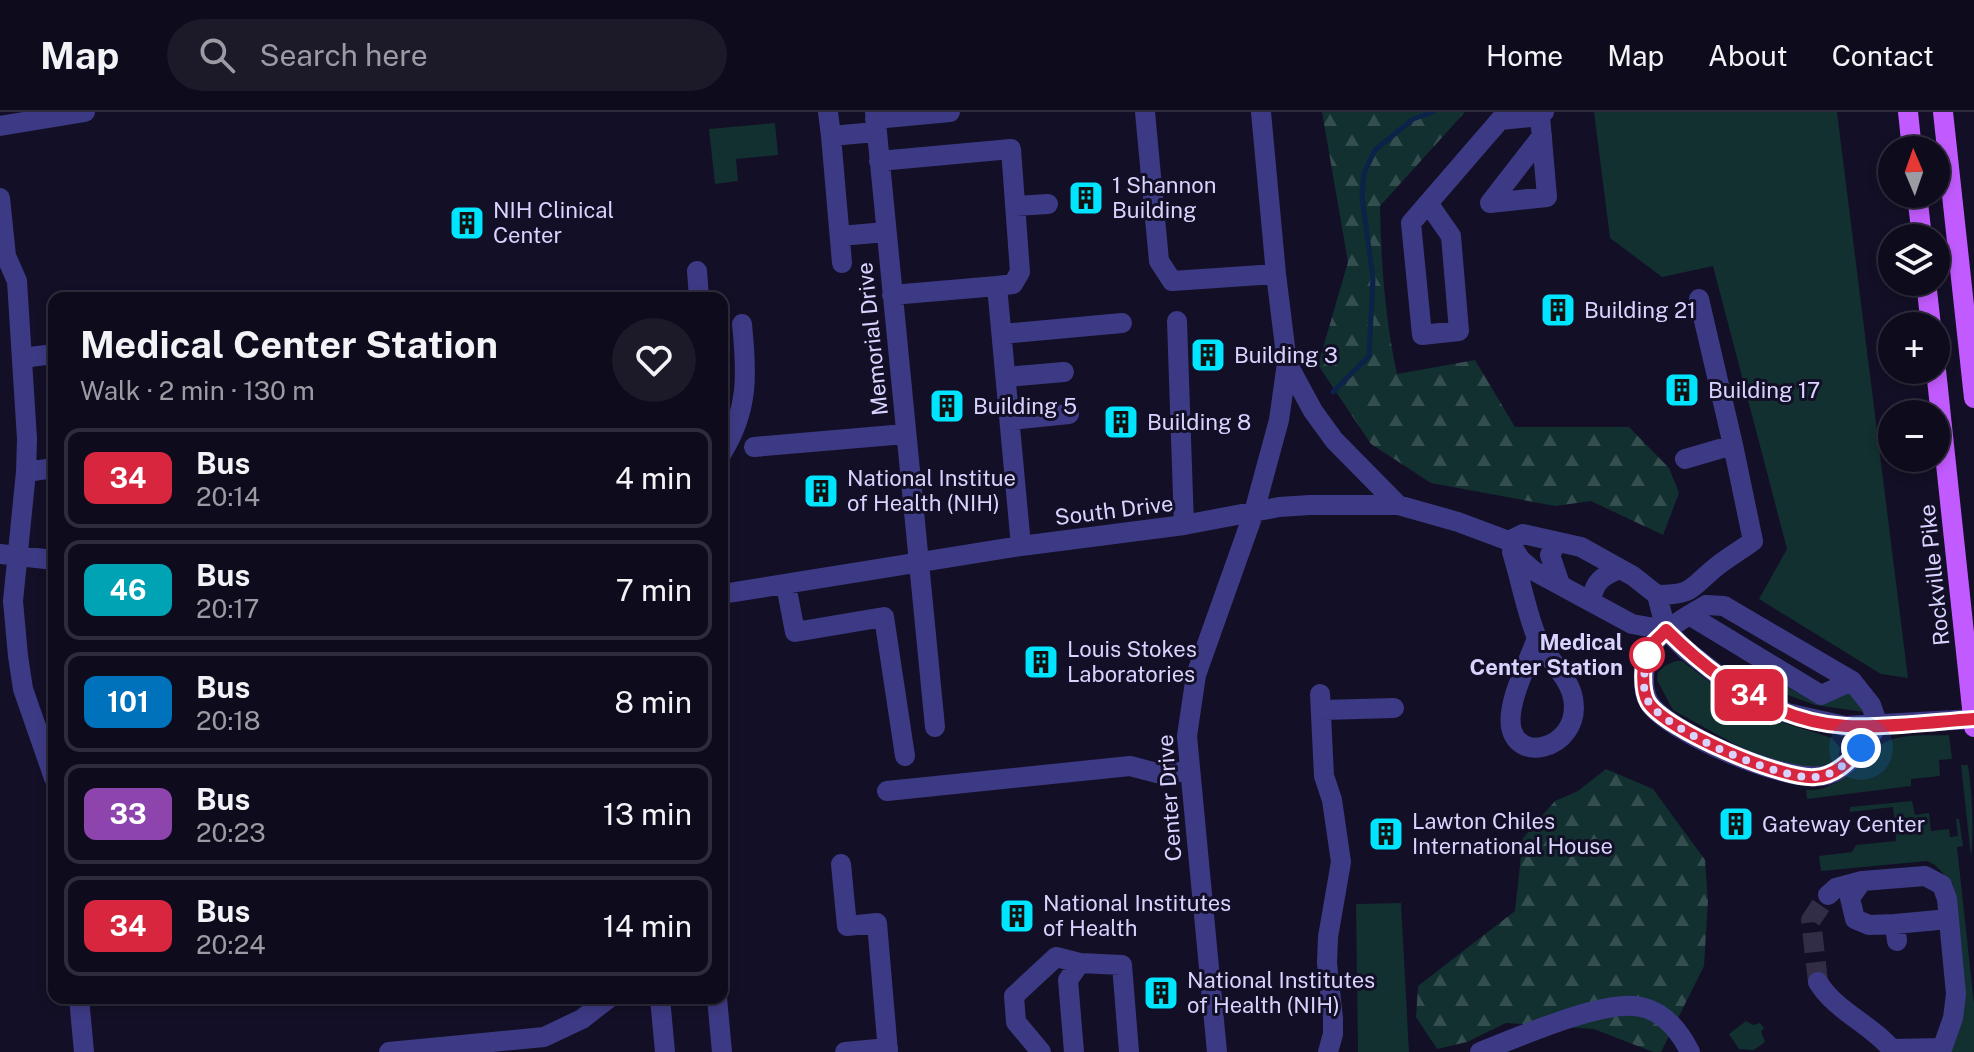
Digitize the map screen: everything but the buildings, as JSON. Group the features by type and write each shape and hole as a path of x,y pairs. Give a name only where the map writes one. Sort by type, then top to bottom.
{"main road":[{"path":"1908,112 1911,136"},
{"path":"1943,112 1974,398"},
{"name":"Rockville Pike","path":"1938,384 1974,727"}],"street":[{"path":"0,126 85,112"},
{"path":"828,112 842,263"},
{"path":"831,136 875,121 950,112"},
{"path":"1145,112 1159,261 1172,281 1276,274"},
{"name":"Center Drive","path":"1217,1052 1187,736 1196,675 1254,512 1279,420 1287,363 1261,112"},
{"path":"1428,203 1451,236 1459,331 1422,335 1411,223 1428,203 1500,120 1542,121"},
{"name":"Memorial Drive","path":"875,121 935,727"},
{"path":"879,161 1011,149 1020,272 1013,284 892,295"},
{"path":"0,198 6,256 17,281 26,472 9,554 13,601 23,689 48,761"},
{"path":"1015,206 1048,204"},
{"path":"840,236 886,232"},
{"path":"697,271 699,292"},
{"path":"997,286 1021,546"},
{"path":"1699,299 1753,541 1715,567 1694,589 1679,595 1657,595 1666,630 1728,683 1787,713 1845,726 1974,719"},
{"path":"1177,321 1184,525"},
{"path":"1002,334 1122,323"},
{"path":"728,442 744,397 747,373 742,324"},
{"path":"22,358 48,355"},
{"name":"Center Drive","path":"1287,363 1313,411 1334,440 1398,505"},
{"path":"1006,377 1064,372"},
{"path":"1010,420 1069,414"},
{"path":"754,447 905,434"},
{"path":"1685,459 1733,445"},
{"path":"26,472 48,469"},
{"name":"South Drive","path":"728,593 1021,546 1184,525 1279,507 1398,505 1509,541 1520,559 1534,571 1632,624 1666,630"},
{"name":"South Drive","path":"1509,541 1523,534 1581,547 1657,595"},
{"path":"1509,541 1537,638 1573,697 1573,712 1567,733 1553,745 1541,749 1527,747 1517,741 1511,731 1511,713 1537,638"},
{"path":"1557,542 1550,555 1560,584"},
{"path":"9,554 48,559"},
{"path":"1591,600 1594,585 1604,575 1620,569"},
{"path":"786,585 795,632 922,612"},
{"path":"1689,615 1821,695 1852,681 1871,705 1878,725 1848,762 1830,775 1802,777 1761,767 1669,721 1649,703 1644,678 1648,650 1666,630 1689,615"},
{"path":"884,617 905,756"},
{"path":"1328,1052 1333,1018 1327,963 1328,937 1341,862 1332,800 1324,776 1322,702 1394,708"},
{"path":"887,791 1130,766 1161,774 1188,770"},
{"path":"841,864 847,926 877,923 888,1050 845,1052"},
{"path":"1818,982 1824,992 1893,1050 1941,1050 1953,1018 1956,994 1947,899 1942,885 1925,876 1862,881 1836,888 1828,895"},
{"path":"1862,881 1850,898 1855,919 1896,932 1949,919"},
{"path":"1041,1052 1016,1022 1014,996 1056,957 1080,963 1122,965 1129,1052"},
{"path":"1074,1052 1068,980 1080,963"},
{"path":"80,1004 84,1052"},
{"path":"389,1052 544,1037 582,1019 601,1004"},
{"path":"661,1004 665,1052"},
{"path":"718,1004 722,1052"},
{"path":"1480,1052 1596,1011 1635,1006 1651,1010 1666,1020 1681,1033 1690,1052"}],"green space":[{"path":"1322,112 1465,112 1380,206 1384,290 1397,374 1475,360 1515,427 1629,427 1669,468 1679,493 1663,535 1591,501 1555,506 1431,483 1371,444 1318,365 1348,262"},
{"path":"1594,112 1837,112 1878,439 1878,472 1882,472 1908,678 1881,674 1759,599 1787,549 1713,266 1662,277 1610,238"},
{"path":"775,123 778,155 736,159 738,181 715,184 709,129"},
{"path":"1676,661 1682,661 1731,698 1765,717 1832,738 1840,748 1838,761 1812,773 1761,759 1673,710 1657,680 1658,672"},
{"path":"1773,679 1815,703 1850,689 1864,712 1815,705 1769,688"},
{"path":"1949,735 1952,759 1939,760 1940,776 1911,779 1911,786 1807,799 1806,790 1819,789 1840,780 1886,742 1908,736"},
{"path":"1961,765 1968,765 1971,857"},
{"path":"1606,769 1653,789 1705,860 1708,901 1704,966 1661,1052 1653,1052 1594,1029 1506,1023 1467,1042 1437,1049 1416,1017 1418,986 1515,911 1523,838 1555,801 1578,791"},
{"path":"1912,801 1915,815 1929,813 1931,831 1949,829 1950,837 1958,836 1956,819 1959,819 1963,846 1957,847 1974,1004 1974,1052 1950,1052 1958,929 1953,884 1927,861 1821,871 1819,856 1852,852 1856,845 1896,841 1893,807 1850,812 1850,807"},
{"path":"1401,903 1409,1052 1358,1052 1356,904"},
{"path":"1746,1021 1753,1025 1760,1023 1764,1028 1761,1031 1765,1042 1754,1050 1739,1049 1729,1034"}],"waterway":[{"path":"1333,392 1369,356 1373,279 1362,196 1364,173 1375,150 1413,119 1433,112"}],"tunnel":[{"path":"1818,982 1811,920 1828,895"}],"bus line":[{"name":"34","path":"1861,748 1830,775 1816,777 1802,777 1761,767 1721,749 1669,721 1649,703 1644,678 1648,650 1666,630 1728,683 1787,713 1813,720 1845,726 1974,719"}],"place":[{"name":"1 Shannon Building","path":"1086,198"},
{"name":"NIH Clinical Center","path":"467,223"},
{"name":"Building 21","path":"1558,310"},
{"name":"Building 3","path":"1208,355"},
{"name":"Building 17","path":"1682,390"},
{"name":"Building 5","path":"947,406"},
{"name":"Building 8","path":"1121,422"},
{"name":"National Institue of Health (NIH)","path":"821,491"},
{"name":"Medical Center Station","path":"1647,655"},
{"name":"Louis Stokes Laboratories","path":"1041,662"},
{"name":"Gateway Center","path":"1736,824"},
{"name":"Lawton Chiles International House","path":"1386,834"},
{"name":"National Institutes of Health","path":"1017,916"},
{"name":"National Institutes of Health (NIH)","path":"1161,993"}],"route":[{"path":"1647,655 1648,650 1644,678 1649,703 1669,721 1761,767 1802,777 1830,775 1861,748"}]}
